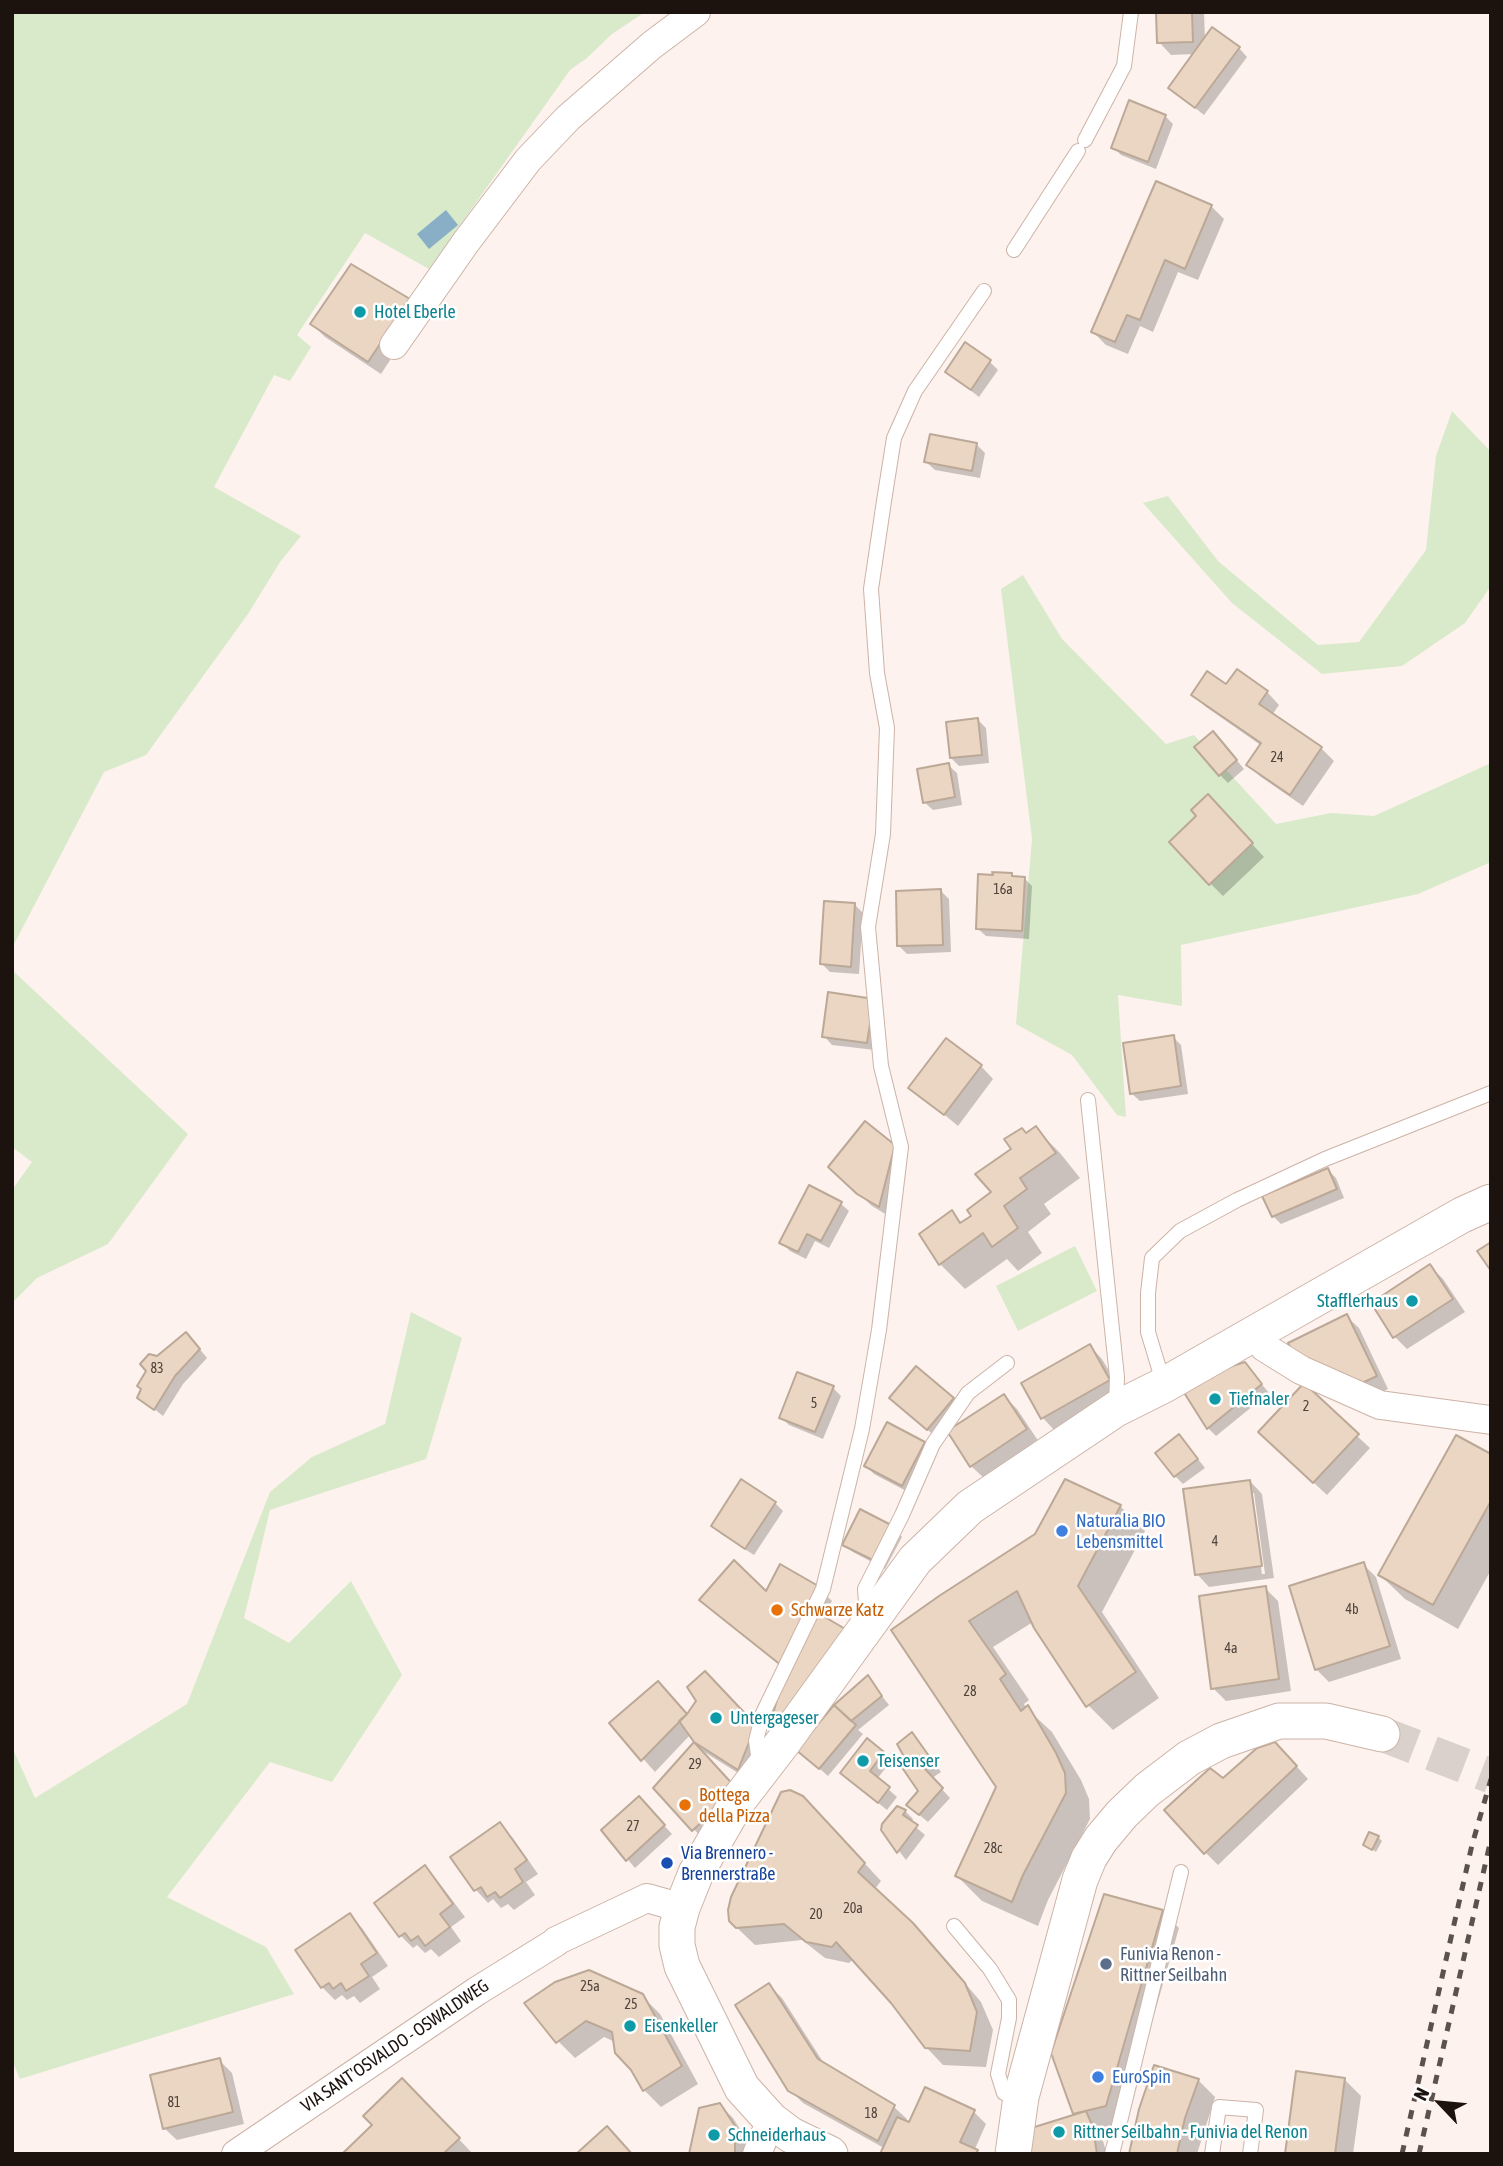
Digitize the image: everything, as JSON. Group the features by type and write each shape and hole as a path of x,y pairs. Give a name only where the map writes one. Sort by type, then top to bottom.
{"street":[{"path":"394,345 466,242 528,160 579,109 696,12"},
{"path":"830,2154 791,2135 771,2120 743,2088 682,1966 677,1945 677,1927 682,1908 696,1873 737,1802 915,1560 970,1507 1116,1409 1462,1215 1491,1202"},
{"path":"1255,1333 1264,1348 1301,1370 1380,1405 1491,1420"},
{"path":"1013,2154 1021,2097 1066,1952 1080,1880 1101,1839 1122,1814 1177,1766 1221,1741 1279,1721 1326,1721 1382,1734"},
{"name":"VIA SANT'OSVALDO - OSWALDWEG","path":"236,2154 477,1991 556,1941 648,1899 682,1908"},
{"path":"757,2154 771,2120"}],"lane":[{"path":"1014,250 1081,145 1124,66 1131,12"},
{"path":"766,1763 758,1755 756,1741 763,1713 823,1589 862,1429 879,1330 901,1147 881,1066 868,927 883,834 887,727 877,673 871,589 882,513 894,438 915,391 984,290"},
{"path":"1164,1384 1148,1332 1147,1293 1152,1258 1180,1231 1325,1158 1491,1093"},
{"path":"1088,1100 1117,1377 1116,1409"},
{"path":"867,1622 865,1589 933,1444 968,1393 1007,1363"},
{"path":"1112,2154 1181,1872"},
{"path":"954,1926 990,1969 1009,2000 1009,2018 999,2074 1004,2093 1021,2097"},
{"path":"1212,2154 1219,2107 1256,2110 1250,2154"}],"green space":[{"path":"12,12 645,12 612,34 570,70 429,269 365,233 297,335 311,347 290,381 274,375 214,487 301,536 280,562 248,614 146,755 104,772 12,948"},
{"path":"1452,411 1491,452 1491,586 1465,623 1402,666 1322,674 1232,603 1143,503 1168,496 1218,561 1318,645 1359,642 1426,550 1436,456"},
{"path":"1023,575 1062,639 1166,744 1194,735 1276,824 1331,813 1374,816 1491,763 1491,862 1418,894 1181,945 1182,1006 1118,995 1126,1117 1117,1115 1072,1055 1016,1024 1032,839 1001,589"},
{"path":"12,970 188,1134 108,1244 37,1278 12,1303 12,1190 32,1162 12,1147"},
{"path":"1075,1246 1097,1291 1018,1331 996,1286"},
{"path":"411,1312 462,1338 426,1459 270,1510 244,1618 289,1643 351,1581 402,1675 332,1782 270,1762 167,1897 266,1947 294,1994 20,2079 12,2060 12,1747 35,1798 187,1704 270,1492 312,1457 385,1424"}],"water":[{"path":"446,210 458,225 429,249 417,234"}],"building":[{"path":"1156,12 1192,12 1193,42 1157,43"},
{"path":"1212,27 1240,47 1195,108 1168,88"},
{"path":"1129,100 1166,115 1148,162 1111,148"},
{"path":"1156,181 1212,205 1185,269 1165,260 1140,320 1127,315 1115,342 1091,332"},
{"name":"Hotel Eberle","path":"351,264 410,299 368,362 310,324"},
{"path":"965,342 991,360 971,390 945,372"},
{"path":"930,434 977,443 972,471 924,462"},
{"path":"1237,669 1268,691 1259,704 1322,747 1290,795 1246,765 1261,743 1191,695 1207,671 1226,684"},
{"path":"978,718 982,755 950,758 946,722"},
{"path":"1213,731 1237,760 1219,776 1194,747"},
{"path":"949,763 955,797 923,803 917,769"},
{"path":"1208,794 1253,843 1209,885 1169,842 1196,816 1191,810"},
{"path":"992,872 1025,877 1022,931 976,929 978,874 993,875"},
{"path":"941,889 943,945 897,946 896,891"},
{"path":"824,901 855,903 851,967 820,964"},
{"path":"828,992 874,999 867,1043 822,1037"},
{"path":"1174,1035 1181,1086 1130,1094 1123,1043"},
{"path":"946,1038 982,1065 944,1115 908,1088"},
{"path":"865,1121 895,1145 879,1207 857,1194 828,1167"},
{"path":"1036,1126 1056,1153 1020,1178 1027,1189 1004,1206 1018,1228 992,1247 983,1233 939,1265 919,1234 952,1210 960,1223 971,1216 967,1210 991,1192 975,1174 1011,1149 1004,1139 1022,1128 1026,1133"},
{"path":"1328,1168 1337,1189 1272,1217 1262,1196"},
{"path":"809,1185 842,1202 821,1241 807,1234 798,1252 779,1243"},
{"path":"1491,1242 1491,1271 1477,1251"},
{"name":"Stafflerhaus","path":"1430,1264 1453,1299 1393,1338 1371,1303"},
{"path":"1347,1314 1377,1376 1362,1383 1293,1353 1288,1343"},
{"path":"186,1332 200,1349 175,1376 154,1410 137,1398 141,1389 137,1386 146,1371 140,1364 149,1354 157,1356"},
{"path":"1090,1344 1110,1380 1041,1419 1021,1383"},
{"name":"Tiefnaler","path":"1245,1362 1262,1384 1207,1429 1183,1391 1210,1373"},
{"path":"916,1366 954,1398 927,1430 889,1398"},
{"path":"797,1372 834,1386 815,1432 779,1418"},
{"path":"1304,1383 1359,1434 1313,1483 1258,1432"},
{"path":"1004,1394 1027,1429 970,1467 947,1431"},
{"path":"887,1422 925,1442 902,1486 864,1466"},
{"path":"1179,1434 1198,1459 1174,1477 1155,1453"},
{"path":"1456,1435 1491,1454 1491,1501 1433,1605 1378,1575"},
{"path":"741,1479 776,1502 745,1549 711,1526"},
{"path":"1065,1479 1121,1505 1078,1586 1136,1672 1086,1707 1034,1628 1017,1591 969,1621 1006,1674 1000,1679 1021,1711 1028,1705 1065,1773 1066,1793 1023,1875 1012,1902 955,1876 996,1787 891,1630 1035,1534"},
{"path":"1250,1480 1262,1566 1195,1575 1183,1489"},
{"path":"860,1509 895,1527 877,1562 842,1545"},
{"path":"734,1560 766,1591 780,1564 820,1587 782,1666 699,1600"},
{"path":"1364,1562 1390,1646 1315,1670 1289,1586"},
{"path":"1266,1586 1279,1679 1211,1689 1199,1596"},
{"path":"818,1613 847,1630 789,1720 773,1714 780,1689"},
{"name":"Untergageser","path":"705,1671 756,1725 738,1770 694,1742 679,1721 696,1701 687,1687"},
{"path":"868,1675 882,1696 851,1721 834,1705"},
{"path":"658,1681 687,1714 641,1761 609,1723"},
{"path":"834,1705 856,1725 819,1769 796,1750"},
{"path":"912,1732 934,1763 925,1769 943,1788 919,1815 906,1805 918,1791 901,1766 907,1762 897,1744"},
{"name":"Teisenser","path":"867,1738 884,1752 870,1771 890,1787 878,1803 840,1773"},
{"path":"694,1742 737,1789 692,1831 653,1788"},
{"path":"1275,1742 1297,1766 1204,1854 1164,1810 1210,1768 1223,1778 1257,1748"},
{"path":"790,1790 803,1796 865,1863 858,1872 913,1923 965,1983 977,2012 970,2051 925,2048 891,2003 836,1942 832,1947 806,1942 784,1924 736,1928 729,1921 731,1897 781,1792"},
{"path":"639,1796 665,1825 626,1861 601,1830"},
{"path":"897,1806 906,1810 903,1815 918,1825 897,1853 881,1830 882,1824"},
{"path":"500,1822 527,1860 515,1869 523,1882 500,1898 495,1892 487,1897 481,1887 474,1891 450,1857"},
{"path":"1369,1832 1379,1836 1372,1850 1363,1845"},
{"path":"425,1865 453,1904 440,1914 450,1927 425,1946 418,1936 411,1941 405,1933 399,1937 374,1903"},
{"path":"1104,1894 1163,1910 1106,2106 1073,2114 1051,2053"},
{"path":"350,1913 377,1953 361,1964 369,1976 346,1991 341,1983 333,1989 329,1983 321,1988 295,1950"},
{"name":"Eisenkeller","path":"589,1970 643,1994 682,2066 643,2091 631,2070 615,2053 612,2032 586,2021 556,2043 524,2003 555,1982"},
{"path":"769,1983 818,2059 895,2105 878,2141 788,2091 735,2005"},
{"path":"220,2058 233,2112 163,2129 150,2075"},
{"path":"1154,2065 1199,2079 1185,2118 1177,2154 1129,2154 1139,2109"},
{"path":"1296,2071 1345,2078 1335,2154 1285,2154"},
{"path":"402,2078 460,2138 443,2154 342,2154 372,2125 363,2116"},
{"path":"925,2087 975,2110 960,2142 978,2150 976,2154 880,2154 897,2117 909,2122"},
{"name":"Schneiderhaus","path":"720,2103 735,2126 735,2154 689,2154 699,2108"},
{"name":"Rittner Seilbahn - Funivia del Renon","path":"1086,2111 1093,2127 1097,2154 1024,2154 1025,2130"},
{"path":"607,2126 632,2154 576,2154"}],"tunnel":[{"path":"1382,1734 1491,1776"}],"railway":[{"path":"1402,2154 1472,1845 1491,1779"},
{"path":"1419,2154 1491,1839"}],"place":[{"name":"Hotel Eberle","path":"360,312"},
{"name":"Stafflerhaus","path":"1412,1301"},
{"name":"Tiefnaler","path":"1215,1399"},
{"name":"Naturalia BIO Lebensmittel","path":"1062,1531"},
{"name":"Schwarze Katz","path":"777,1610"},
{"name":"Untergageser","path":"716,1718"},
{"name":"Teisenser","path":"863,1761"},
{"name":"Bottega della Pizza","path":"685,1805"},
{"name":"Via Brennero - Brennerstraße","path":"667,1863"},
{"name":"Funivia Renon - Rittner Seilbahn","path":"1106,1964"},
{"name":"Eisenkeller","path":"630,2026"},
{"name":"EuroSpin","path":"1098,2077"},
{"name":"Rittner Seilbahn - Funivia del Renon","path":"1059,2132"},
{"name":"Schneiderhaus","path":"714,2135"}]}
